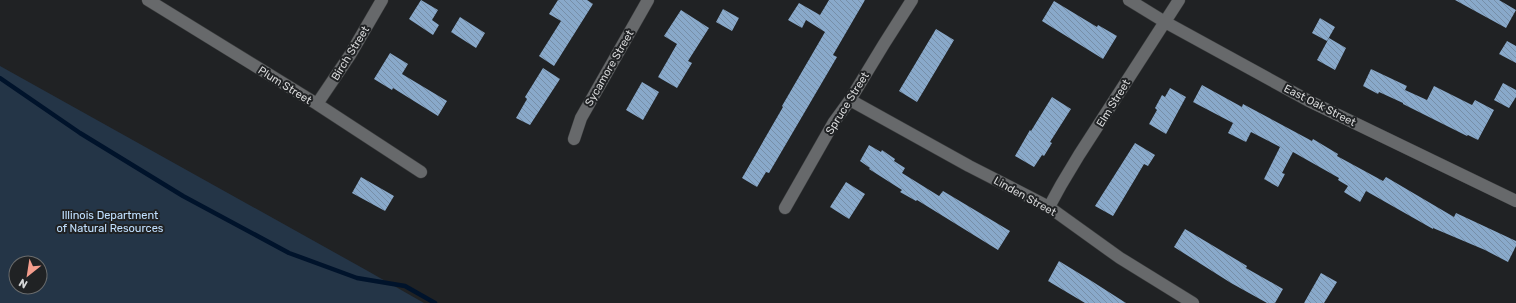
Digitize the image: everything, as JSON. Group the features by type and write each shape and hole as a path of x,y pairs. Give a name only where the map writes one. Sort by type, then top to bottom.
{"street":[{"name":"Plum Street","path":"148,0 317,104 421,172"},
{"name":"Birch Street","path":"317,104 350,55 382,0"},
{"name":"Sycamore Street","path":"574,138 581,118 648,0"},
{"name":"Spruce Street","path":"785,208 834,122 850,100 912,0"},
{"name":"East Oak Street","path":"1129,0 1165,22 1309,101 1516,200"},
{"name":"Elm Street","path":"1049,207 1078,155 1179,0"},
{"name":"Linden Street","path":"850,100 969,166 1049,207 1120,258 1193,303"}],"green space":[{"name":"Illinois Department of Natural Resources","path":"0,66 366,270 424,303 0,303"}],"building":[{"path":"421,0 438,10 432,20 439,25 433,35 409,19"},
{"path":"558,0 587,0 593,4 554,66 539,56 561,21 549,14"},
{"path":"829,0 865,0 833,55 837,57 769,173 766,172 757,187 742,178 825,32 806,20 802,28 788,20 799,3 820,15"},
{"path":"1455,0 1499,0 1516,10 1506,28"},
{"path":"1054,1 1097,27 1098,25 1117,36 1103,59 1042,21"},
{"path":"723,9 739,18 732,31 716,22"},
{"path":"681,10 709,28 688,61 692,63 677,88 658,77 677,44 664,36"},
{"path":"460,17 485,33 476,48 451,32"},
{"path":"1320,18 1335,27 1327,41 1312,33"},
{"path":"936,29 954,40 917,102 899,91"},
{"path":"1329,38 1346,48 1335,70 1317,60"},
{"path":"1507,41 1516,46 1516,63 1499,54"},
{"path":"390,53 408,64 402,74 447,101 438,116 393,88 392,90 374,79"},
{"path":"543,68 560,79 530,125 516,118 527,99 525,97"},
{"path":"1371,69 1407,86 1405,90 1427,100 1434,86 1472,105 1475,100 1494,110 1478,140 1468,135 1467,136 1403,103 1379,92 1378,94 1363,86"},
{"path":"642,82 659,92 643,120 626,110"},
{"path":"1503,83 1516,90 1516,97 1509,108 1494,100"},
{"path":"1202,85 1242,107 1243,104 1312,141 1313,139 1338,154 1337,156 1383,181 1386,177 1454,217 1456,213 1516,241 1516,246 1508,262 1485,250 1433,229 1366,191 1360,202 1344,192 1348,186 1338,180 1339,178 1293,152 1282,173 1285,174 1278,187 1264,179 1280,147 1251,132 1246,142 1228,133 1233,123 1193,102"},
{"path":"1170,88 1186,97 1166,134 1149,124 1157,110 1155,108 1162,95 1165,97"},
{"path":"1052,97 1071,109 1050,142 1052,143 1044,156 1042,155 1034,167 1015,156"},
{"path":"1135,143 1155,155 1148,166 1144,164 1113,216 1095,206"},
{"path":"869,145 881,152 882,150 895,159 894,161 905,168 902,173 939,196 943,191 1010,231 998,250 917,200 916,201 900,192 902,190 869,169 870,168 860,161"},
{"path":"361,177 394,196 385,211 352,193"},
{"path":"846,182 865,194 849,219 830,207"},
{"path":"1185,229 1247,266 1246,268 1283,289 1275,303 1267,303 1231,283 1174,247"},
{"path":"1059,261 1126,303 1085,303 1048,281"},
{"path":"1321,273 1337,282 1324,303 1304,303"}],"waterway":[{"path":"0,78 80,133 183,196 289,253 357,278 405,286 435,303"}]}
